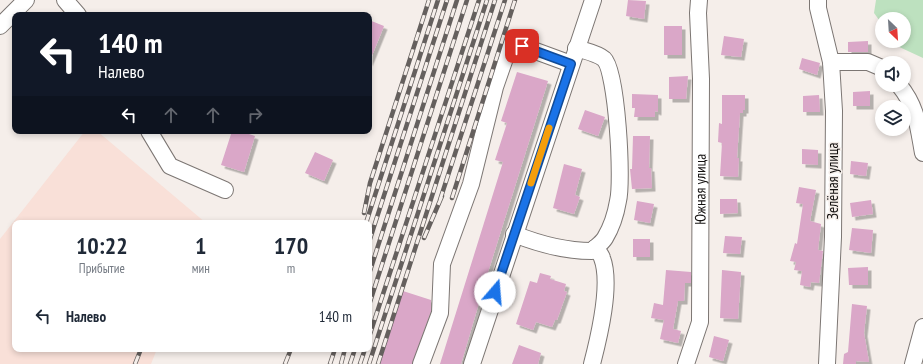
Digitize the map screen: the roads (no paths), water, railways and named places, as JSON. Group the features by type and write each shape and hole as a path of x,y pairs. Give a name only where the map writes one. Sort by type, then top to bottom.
{"street":[{"path":"14,12 26,0"},
{"path":"65,0 75,12"},
{"path":"472,364 593,0"},
{"name":"Зелёная улица","path":"818,0 818,8 831,62 834,112 833,237 827,364"},
{"name":"Южная улица","path":"686,364 700,322 701,79 699,7"},
{"path":"0,26 12,14"},
{"path":"421,364 440,313 442,264 471,184 495,87 510,44 522,46 571,64"},
{"path":"514,234 539,243 578,251 592,251 605,240 619,200 620,184 614,93 611,73 605,59 576,48"},
{"path":"831,62 868,62 875,65"},
{"path":"904,92 908,96 916,113 923,153"},
{"path":"151,134 170,166 225,190"},
{"path":"592,364 600,335 606,273 602,256 595,248"},
{"path":"913,364 923,327"}],"railway":[{"path":"364,213 370,183 429,0"},
{"path":"367,220 438,0"},
{"path":"372,233 447,0"},
{"path":"372,265 457,0"},
{"path":"372,296 467,0"},
{"path":"372,328 479,0"},
{"path":"369,364 487,0"},
{"path":"378,364 495,0"},
{"path":"440,200 505,0"},
{"path":"452,198 515,0"},
{"path":"424,238 442,196"},
{"path":"135,364 140,352"},
{"path":"285,364 290,352"},
{"path":"330,364 334,352"},
{"path":"341,364 344,352"},
{"path":"350,364 354,352"},
{"path":"360,364 364,352"}]}
